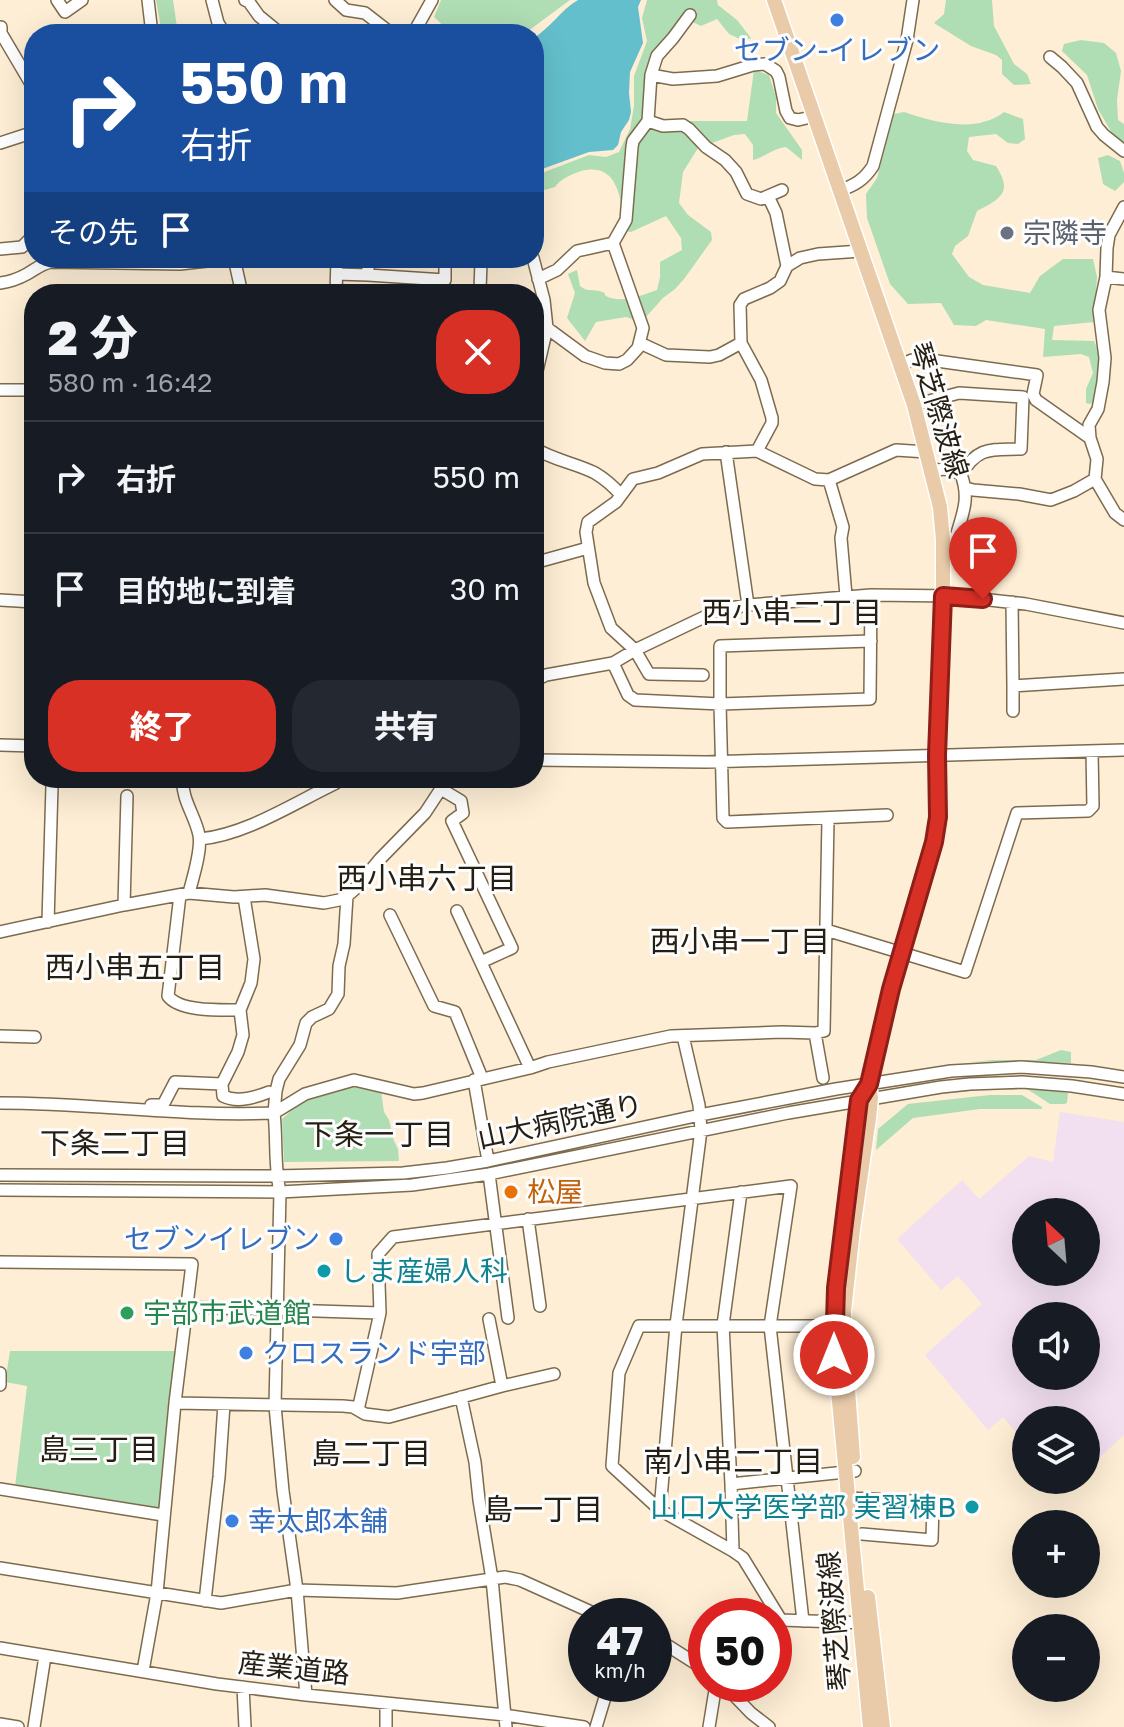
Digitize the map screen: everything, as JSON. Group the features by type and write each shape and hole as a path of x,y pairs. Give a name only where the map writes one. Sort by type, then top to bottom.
{"main road":[{"name":"琴芝際波線","path":"774,0 914,405 940,507 943,540 938,817 934,842 866,1094 836,1288 839,1326 836,1379 850,1471 866,1624 883,1727"},
{"name":"琴芝際波線","path":"853,1498 862,1534 870,1727"}],"street":[{"path":"57,0 65,12 82,0"},
{"path":"148,0 151,24"},
{"path":"212,0 219,24"},
{"path":"241,0 249,2 269,24"},
{"path":"335,0 346,10 365,13 379,24"},
{"path":"419,24 432,0"},
{"path":"839,191 856,185 873,166 907,40 913,0"},
{"path":"547,328 585,356 613,365 627,360 638,348 643,328 613,243 626,220 633,141 648,121 651,75 657,56 690,15"},
{"path":"1,27 1,33 24,72"},
{"path":"1050,57 1077,83 1097,127 1124,151"},
{"path":"651,75 673,79 717,76 765,64 779,77 790,118 798,120 815,116"},
{"path":"648,121 663,126 683,125 725,160 736,172 747,194 761,199 782,190"},
{"path":"0,143 24,135"},
{"path":"768,196 776,213 787,266"},
{"path":"1124,207 1109,235 1106,277 1099,310 1105,358 1103,382 1098,409 1089,425 1097,459 1095,479 1115,513 1124,520"},
{"path":"538,279 557,270 577,251 613,243"},
{"path":"0,249 24,245"},
{"path":"757,451 772,418 761,380 741,343 740,305 744,299 780,281 787,266 800,258 861,251"},
{"path":"0,283 31,273 35,268"},
{"path":"336,284 337,268"},
{"path":"368,268 368,275"},
{"path":"337,274 445,280 445,268"},
{"path":"535,268 539,284"},
{"path":"1106,277 1124,279"},
{"path":"544,304 547,316 544,346"},
{"path":"640,343 666,355 710,357 741,343"},
{"path":"900,365 912,360 930,360 1037,375 1033,394 1036,400 1090,438"},
{"path":"0,390 24,390"},
{"path":"914,405 959,393 1023,397 1021,449 981,452 972,458 961,474"},
{"path":"703,675 649,674 635,650 611,628 594,583 586,532 588,522 616,502 633,479 668,469 702,454 757,451 815,479 829,480 896,450 927,452"},
{"path":"726,452 748,605"},
{"path":"544,453 595,474 620,494"},
{"path":"932,471 942,468 961,474 966,488 956,537 943,540"},
{"path":"966,488 1051,500 1095,479"},
{"path":"829,480 843,527 841,538 846,596"},
{"path":"544,560 588,548"},
{"path":"613,663 628,695 635,700 720,704 870,699 871,595"},
{"path":"544,676 613,663 719,610 846,596 943,596 1012,602 1124,623"},
{"path":"0,600 24,601"},
{"path":"1012,602 1013,711"},
{"path":"871,641 720,646 723,818 727,822 887,815"},
{"path":"1013,686 1124,679"},
{"path":"0,745 24,746"},
{"path":"544,760 721,761 1124,750"},
{"path":"826,930 965,972 1017,813 1092,809 1092,751"},
{"path":"48,922 52,788"},
{"path":"183,788 200,839 185,894 168,996 173,1003 183,1006 240,1010"},
{"path":"200,839 244,827 326,788"},
{"path":"0,932 185,894 265,895 324,903 347,896 425,813 442,788"},
{"path":"449,788 461,801 463,813 452,821 512,948 481,962"},
{"path":"124,905 127,796"},
{"path":"0,1103 274,1113 305,1094 354,1080 414,1094 671,1036 824,1031 828,819"},
{"path":"306,1695 275,1406 280,1192 276,1176 274,1113 279,1079 300,1045 306,1023 329,1009 338,994 347,896"},
{"path":"244,897 254,959 251,983 240,1010 243,1035 222,1084 223,1096 248,1099 269,1092"},
{"path":"457,911 530,1068"},
{"path":"390,915 434,1006 455,1012 478,1079 488,1161"},
{"path":"815,1033 823,1078"},
{"path":"0,1036 35,1037"},
{"path":"660,1510 676,1325 701,1130 683,1036"},
{"name":"山大病院通り","path":"0,1190 280,1192 412,1185 489,1174 701,1130 866,1094 951,1071 1000,1068 1091,1072 1124,1077"},
{"path":"134,1110 139,1104 163,1105 175,1082 222,1084"},
{"name":"山大病院通り","path":"0,1175 403,1173 488,1161 700,1115 866,1094 1003,1082 1043,1083 1124,1094"},
{"path":"489,1174 508,1318"},
{"path":"358,1410 380,1313 378,1254 393,1237 791,1186 770,1326 803,1621"},
{"path":"733,1551 723,1325 741,1192"},
{"path":"528,1219 540,1306"},
{"path":"0,1262 192,1264 157,1593 143,1671"},
{"path":"186,1307 380,1313"},
{"path":"489,1319 502,1386"},
{"path":"839,1326 639,1326 619,1373 612,1466 660,1510 743,1558 781,1620 866,1624"},
{"path":"0,1373 0,1385"},
{"path":"175,1403 343,1406 365,1414 389,1417 554,1374"},
{"path":"461,1397 475,1462 492,1579 506,1721"},
{"path":"205,1601 224,1404"},
{"path":"731,1484 850,1471"},
{"path":"0,1489 163,1515"},
{"path":"853,1498 933,1502 932,1540 862,1534"},
{"path":"0,1568 221,1603 297,1590 397,1593 505,1577 520,1580 568,1602"},
{"name":"産業道路","path":"0,1648 243,1687 386,1703 506,1721 584,1727"},
{"path":"34,1727 45,1656"},
{"path":"243,1687 245,1727"},
{"path":"596,1727 604,1702"},
{"path":"709,1727 713,1702"},
{"path":"740,1702 769,1727"},
{"path":"386,1703 386,1727"},
{"path":"0,1724 18,1727"}],"shaded area":[{"path":"1060,1112 1124,1122 1124,1435 1100,1457 1100,1406 1012,1406 1012,1428 1003,1417 988,1430 925,1355 982,1304 958,1276 941,1290 897,1239 962,1180 979,1199 1029,1156 1053,1162"}],"green space":[{"path":"156,0 173,0 177,24 160,24"},
{"path":"441,0 570,0 538,24 441,24 434,17"},
{"path":"647,0 717,0 718,5 737,20 751,38 744,41 729,34 717,19 701,26 684,18 657,49 644,118 653,130 672,129 683,121 747,121 754,70 769,75 776,97 776,113 802,150 802,160 786,147 753,160 753,145 745,134 698,148 683,172 679,203 688,215 711,232 712,240 684,279 645,318 635,320 626,317 596,322 585,341 567,318 575,293 568,274 577,270 580,286 605,293 611,298 640,296 657,290 660,262 682,250 681,238 666,216 631,232 625,231 620,197 611,178 604,172 581,171 544,190 544,172 589,155 606,157 619,152 630,129 634,76 647,41 642,18"},
{"path":"946,0 992,0 994,26 1014,64 1027,74 1031,84 1014,85 1002,74 1002,60 996,55 971,46 934,23 944,14"},
{"path":"1081,40 1104,43 1116,53 1121,71 1118,120 1124,124 1124,144 1112,133 1098,109 1087,75 1062,51 1064,44"},
{"path":"904,112 955,124 981,123 1004,112 1023,119 1025,139 1018,144 1008,143 996,134 969,137 967,151 973,160 996,166 1004,188 998,198 977,211 968,236 955,246 952,254 969,277 983,285 1030,293 1040,276 1063,259 1093,259 1097,277 1094,322 1054,326 1052,340 1094,341 1100,357 1100,373 1091,404 1086,403 1086,389 1093,373 1089,357 1081,354 1043,357 1045,329 986,320 976,326 954,325 941,303 908,304 890,284 867,218 866,194 877,178 894,114"},
{"path":"1108,155 1120,161 1124,173 1124,182 1115,191 1103,184 1098,158"},
{"path":"1061,1050 1071,1052 1071,1063 973,1062 1036,1060"},
{"path":"356,1084 381,1091 399,1161 284,1162 282,1119 304,1099"},
{"path":"1031,1088 1059,1091 1068,1093 1067,1103 1050,1104 1027,1089 980,1090 904,1098 951,1091"},
{"path":"990,1095 1022,1095 1042,1109 980,1109 913,1118 876,1150 878,1129 908,1104"},
{"path":"10,1351 177,1351 160,1508 156,1510 15,1487 27,1386 5,1382"}],"water":[{"path":"578,0 641,0 638,7 643,43 630,72 631,112 618,145 613,150 589,152 544,168 544,30"}],"place":[{"name":"セブン-イレブン","path":"837,20"},
{"name":"宗隣寺","path":"1007,233"},
{"name":"松屋","path":"511,1192"},
{"name":"セブンイレブン","path":"336,1239"},
{"name":"しま産婦人科","path":"324,1271"},
{"name":"宇部市武道館","path":"127,1313"},
{"name":"クロスランド宇部","path":"246,1353"},
{"name":"山口大学医学部 実習棟B","path":"972,1507"},
{"name":"幸太郎本舗","path":"232,1521"}],"district":[{"name":"西小串二丁目","path":"792,613"},
{"name":"西小串六丁目","path":"427,879"},
{"name":"西小串一丁目","path":"740,942"},
{"name":"西小串五丁目","path":"135,968"},
{"name":"下条一丁目","path":"379,1135"},
{"name":"下条二丁目","path":"115,1144"},
{"name":"島三丁目","path":"99,1450"},
{"name":"島二丁目","path":"371,1454"},
{"name":"南小串二丁目","path":"733,1462"},
{"name":"島一丁目","path":"543,1510"}],"route":[{"path":"834,1355 836,1288 859,1100 869,1084 891,989 934,842 938,817 937,755 943,596 983,599"}]}
